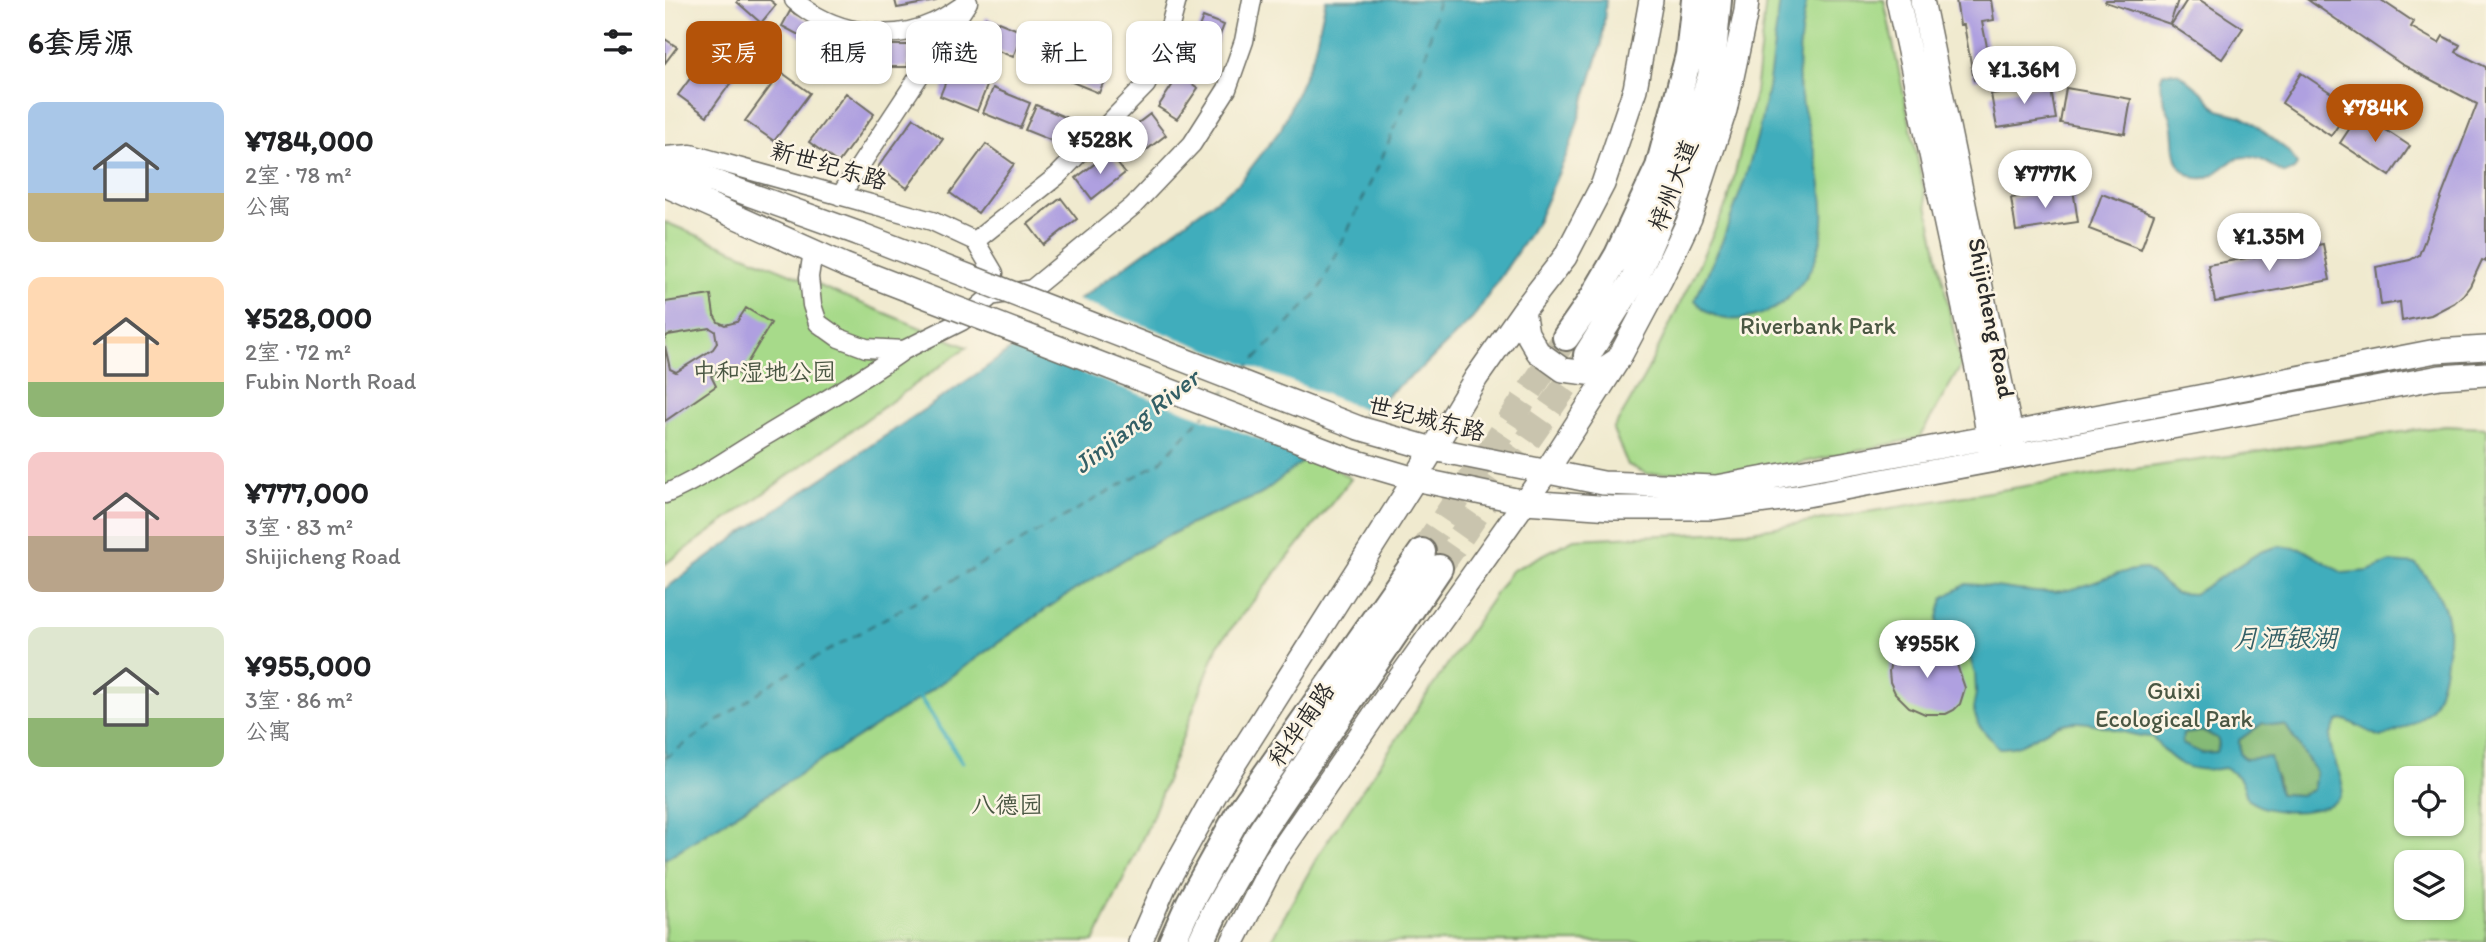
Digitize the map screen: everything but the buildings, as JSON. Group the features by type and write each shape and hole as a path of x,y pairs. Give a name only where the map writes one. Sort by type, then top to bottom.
{"highway":[{"name":"梓州大道","path":"1566,337 1618,255 1659,167 1689,55 1695,0"},
{"name":"梓州大道","path":"1587,355 1634,280 1683,167 1711,76 1719,0"},
{"name":"科华南路","path":"1172,942 1190,902 1238,815 1430,560 1262,830 1201,942"}],"main road":[{"path":"1140,942 1165,885 1217,791 1476,378 1565,257 1604,184 1635,89 1651,0"},
{"path":"1233,942 1275,860 1546,472 1618,360 1690,218 1725,110 1747,0"},
{"name":"Shijicheng Road","path":"1899,0 1979,377 1990,449"},
{"name":"Shijicheng Road","path":"1922,0 2013,444 2436,351 2486,348"},
{"name":"新世纪东路","path":"665,164 859,234"},
{"path":"665,186 813,251"},
{"name":"世纪城东路","path":"859,234 1359,428 1433,449 1603,483 1716,487 1990,449"},
{"name":"世纪城东路","path":"813,251 1347,458 1415,479 1525,502 1612,508 1712,508 1796,497 2013,444"},
{"path":"1523,312 1527,334 1538,352 1563,370 1595,374 1618,360"},
{"path":"2013,444 2440,377 2486,374"},
{"path":"1214,914 1275,860"}],"street":[{"path":"794,0 810,13 849,30 891,34 932,24 969,1"},
{"path":"991,296 994,273 975,241 1057,176 1146,85 1166,41 1177,0"},
{"path":"665,494 685,486 871,374 904,350 962,321 991,296 1033,289 1133,206 1192,144 1227,89 1244,41 1252,0"},
{"path":"840,196 969,1"},
{"name":"新世纪东路","path":"665,156 691,154 932,221 975,241"},
{"path":"813,251 809,277 811,305 818,323 839,338 866,348 904,350"}],"green space":[{"name":"Riverbank Park","path":"1766,0 1884,0 1961,366 1919,438 1776,468 1648,474 1628,465 1613,430 1644,377 1728,201 1755,93"},
{"name":"中和湿地公园","path":"665,222 967,347 665,564"},
{"name":"Guixi Ecological Park","path":"2445,426 2486,428 2486,942 1270,942 1320,852 1511,571 1574,539 1752,531 2098,474"},
{"name":"八德园","path":"1312,453 1351,479 1218,645 1151,820 1094,942 665,942 665,859 917,700 1062,598 1133,554 1193,523 1260,495"},
{"path":"2263,723 2286,725 2316,772 2313,790 2301,795 2280,794 2277,778 2262,759 2245,759 2240,754 2239,740"},
{"path":"2203,731 2217,738 2217,752 2201,753 2182,744 2183,734"}],"water":[{"name":"Jinjiang River","path":"1326,0 1606,0 1602,43 1570,147 1536,224 1473,318 1424,366 1260,495 1193,523 1133,554 1062,598 917,700 665,859 665,589 746,530 984,369 1239,183 1281,129 1313,56"},
{"path":"1780,0 1807,0 1800,42 1799,85 1821,184 1823,227 1812,267 1800,285 1779,306 1744,319 1721,318 1707,311 1695,300 1721,244 1758,134 1768,88"},
{"path":"2163,73 2180,74 2218,110 2250,121 2287,150 2297,164 2294,170 2285,174 2262,160 2246,157 2238,158 2204,178 2196,178 2187,173 2176,157 2172,124 2160,84"},
{"name":"月洒银湖","path":"2279,546 2302,549 2343,573 2368,571 2390,562 2416,564 2444,607 2448,624 2445,665 2438,693 2428,712 2405,728 2380,737 2346,720 2338,721 2334,728 2330,741 2342,784 2342,793 2338,800 2328,806 2304,811 2282,811 2259,806 2250,801 2243,784 2225,768 2192,768 2175,760 2152,737 2132,735 2085,722 2054,727 2010,748 1999,748 1979,726 1973,709 1975,674 1970,658 1961,644 1946,634 1937,621 1943,598 1966,584 2055,592 2146,569 2175,593 2194,594 2260,552","holes":["2263,723 2286,726 2316,772 2313,790 2301,795 2280,794 2270,757 2245,759 2240,754 2239,740","2203,731 2217,738 2219,743 2216,752 2201,753 2182,744 2183,734"]}],"pier":[{"path":"1075,299 1364,409 1360,421 1311,458 1010,346"}],"waterway":[{"path":"918,695 962,762"}],"ferry route":[{"path":"1244,371 1319,291 1378,167 1426,55 1438,0"},
{"path":"1220,397 1228,388"},
{"path":"665,758 778,679 1159,463 1205,414"}],"tunnel":[{"path":"1422,552 1566,337"},
{"path":"1439,568 1587,355"}]}
